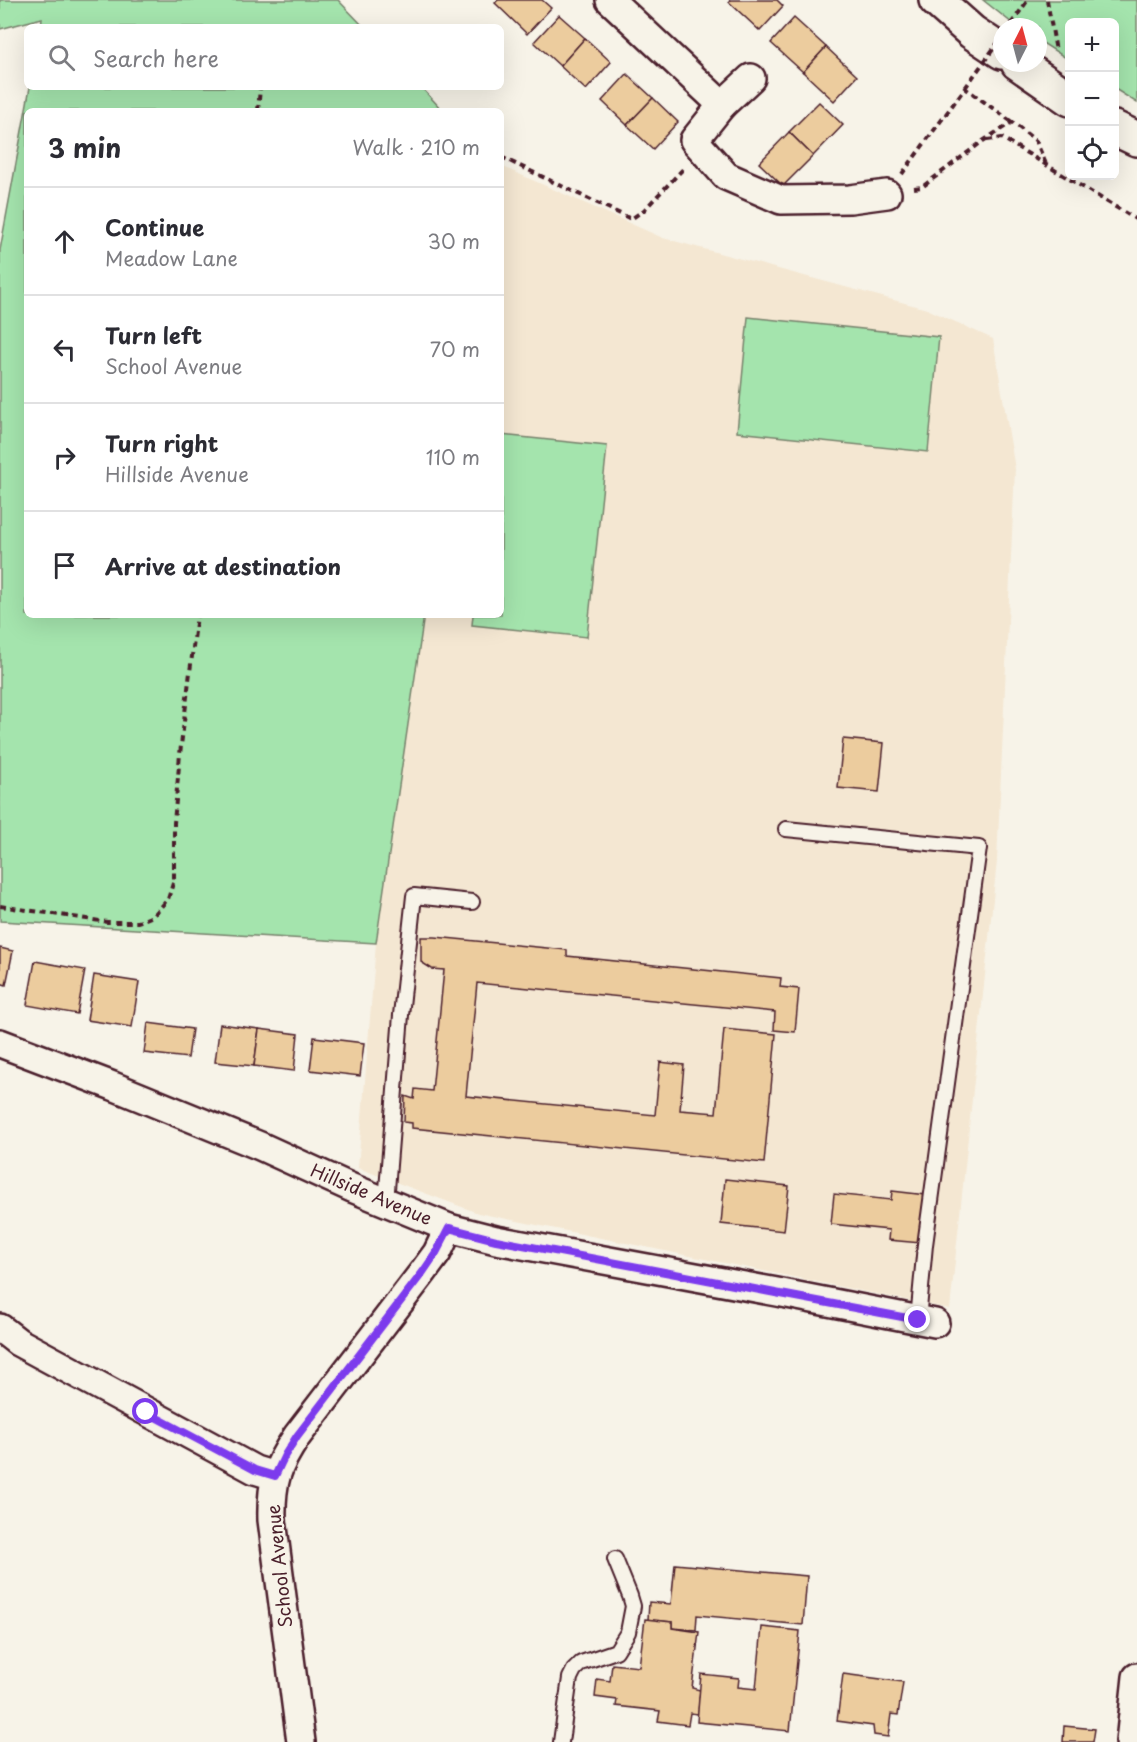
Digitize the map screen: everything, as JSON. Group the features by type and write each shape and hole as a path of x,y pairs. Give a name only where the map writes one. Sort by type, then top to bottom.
{"highway":[{"path":"936,0 972,32 993,36"},
{"path":"1031,72 1059,92"},
{"path":"1119,131 1137,140"}],"street":[{"path":"610,0 722,105"},
{"path":"751,78 722,105 697,144 726,176 781,200 850,199 887,194"},
{"name":"Hillside Avenue","path":"0,1042 250,1142 449,1228 496,1240 927,1322"},
{"name":"School Avenue","path":"301,1742 272,1520 275,1476 297,1436 423,1272 449,1228"},
{"path":"0,1328 18,1342 176,1428 255,1470 275,1476"},
{"path":"1130,1742 1137,1677"}],"lane":[{"path":"786,829 979,848 925,1245 927,1322"},
{"path":"386,1202 401,1015 414,896 472,902"},
{"path":"561,1742 570,1678 574,1670 581,1663 616,1651 628,1632 633,1606 615,1559"}],"path":[{"path":"1018,18 1028,0"},
{"path":"1047,0 1058,66 1059,92"},
{"path":"887,194 993,49"},
{"path":"964,88 1036,141 1046,164"},
{"path":"258,108 260,90"},
{"path":"887,194 922,187 1012,122"},
{"path":"983,141 1002,138 1137,220"},
{"path":"504,158 631,219 644,210 668,186 697,144"},
{"path":"0,906 107,922 138,922 153,916 168,899 174,880 174,823 197,618"}],"shaded area":[{"path":"504,167 663,238 927,309 993,339 1015,469 997,861 950,1309 478,1213 358,1168 376,943 424,618 504,618"}],"green space":[{"path":"0,0 338,0 361,24 41,24 42,18 0,29"},
{"path":"983,0 1137,0 1137,103 1119,92 1119,18 1065,18 1065,57 1047,46 1047,18 1006,18"},
{"path":"29,90 424,90 440,108 26,108"},
{"path":"24,120 24,618 424,618 376,943 0,921 0,250"},
{"path":"748,317 939,337 928,452 737,432"},
{"path":"504,435 607,446 587,637 472,625 473,618 504,618"}],"building":[{"path":"498,0 542,0 551,8 527,34 495,3"},
{"path":"730,0 777,0 783,6 760,31 729,2"},
{"path":"559,15 585,38 560,66 534,42"},
{"path":"794,18 826,47 803,72 771,43"},
{"path":"585,38 611,62 586,90 560,66"},
{"path":"826,47 857,76 834,101 803,72"},
{"path":"627,74 653,98 627,125 602,101"},
{"path":"653,98 678,122 653,149 627,125"},
{"path":"819,102 843,125 813,156 789,132"},
{"path":"789,132 813,156 783,186 759,163"},
{"path":"843,739 884,743 879,792 838,788"},
{"path":"421,937 567,950 567,956 781,978 780,987 799,989 795,1032 774,1030 775,1012 477,983 466,1096 655,1115 660,1062 684,1065 680,1110 716,1113 724,1029 776,1034 764,1163 412,1128 412,1123 404,1122 405,1096 414,1099 415,1089 432,1091 444,970 432,969 421,962"},
{"path":"0,948 13,951 6,985 0,983"},
{"path":"35,961 85,970 77,1014 27,1005"},
{"path":"94,975 139,982 132,1027 87,1020"},
{"path":"148,1023 192,1029 188,1058 144,1053"},
{"path":"220,1024 259,1029 254,1066 215,1062"},
{"path":"259,1029 298,1034 294,1071 254,1066"},
{"path":"314,1037 364,1043 360,1076 310,1070"},
{"path":"725,1179 789,1186 784,1231 721,1224"},
{"path":"892,1191 926,1195 921,1243 888,1240 889,1230 831,1224 834,1194 891,1200"},
{"path":"675,1564 807,1576 803,1625 697,1615 696,1630 672,1628 672,1622 648,1620 649,1602 671,1604"},
{"path":"645,1619 672,1622 672,1628 699,1632 692,1688 700,1690 698,1714 690,1713 688,1725 658,1721 660,1711 616,1706 617,1700 595,1697 597,1679 610,1681 612,1664 639,1667"},
{"path":"762,1627 800,1631 790,1731 697,1722 701,1674 739,1678 738,1687 756,1689"},
{"path":"843,1674 903,1682 898,1715 891,1714 888,1737 874,1735 873,1726 837,1721"},
{"path":"1064,1726 1095,1729 1093,1742 1063,1742"}],"route":[{"path":"146,1412 255,1470 275,1476 297,1436 423,1272 449,1228 496,1240 918,1320"}]}
